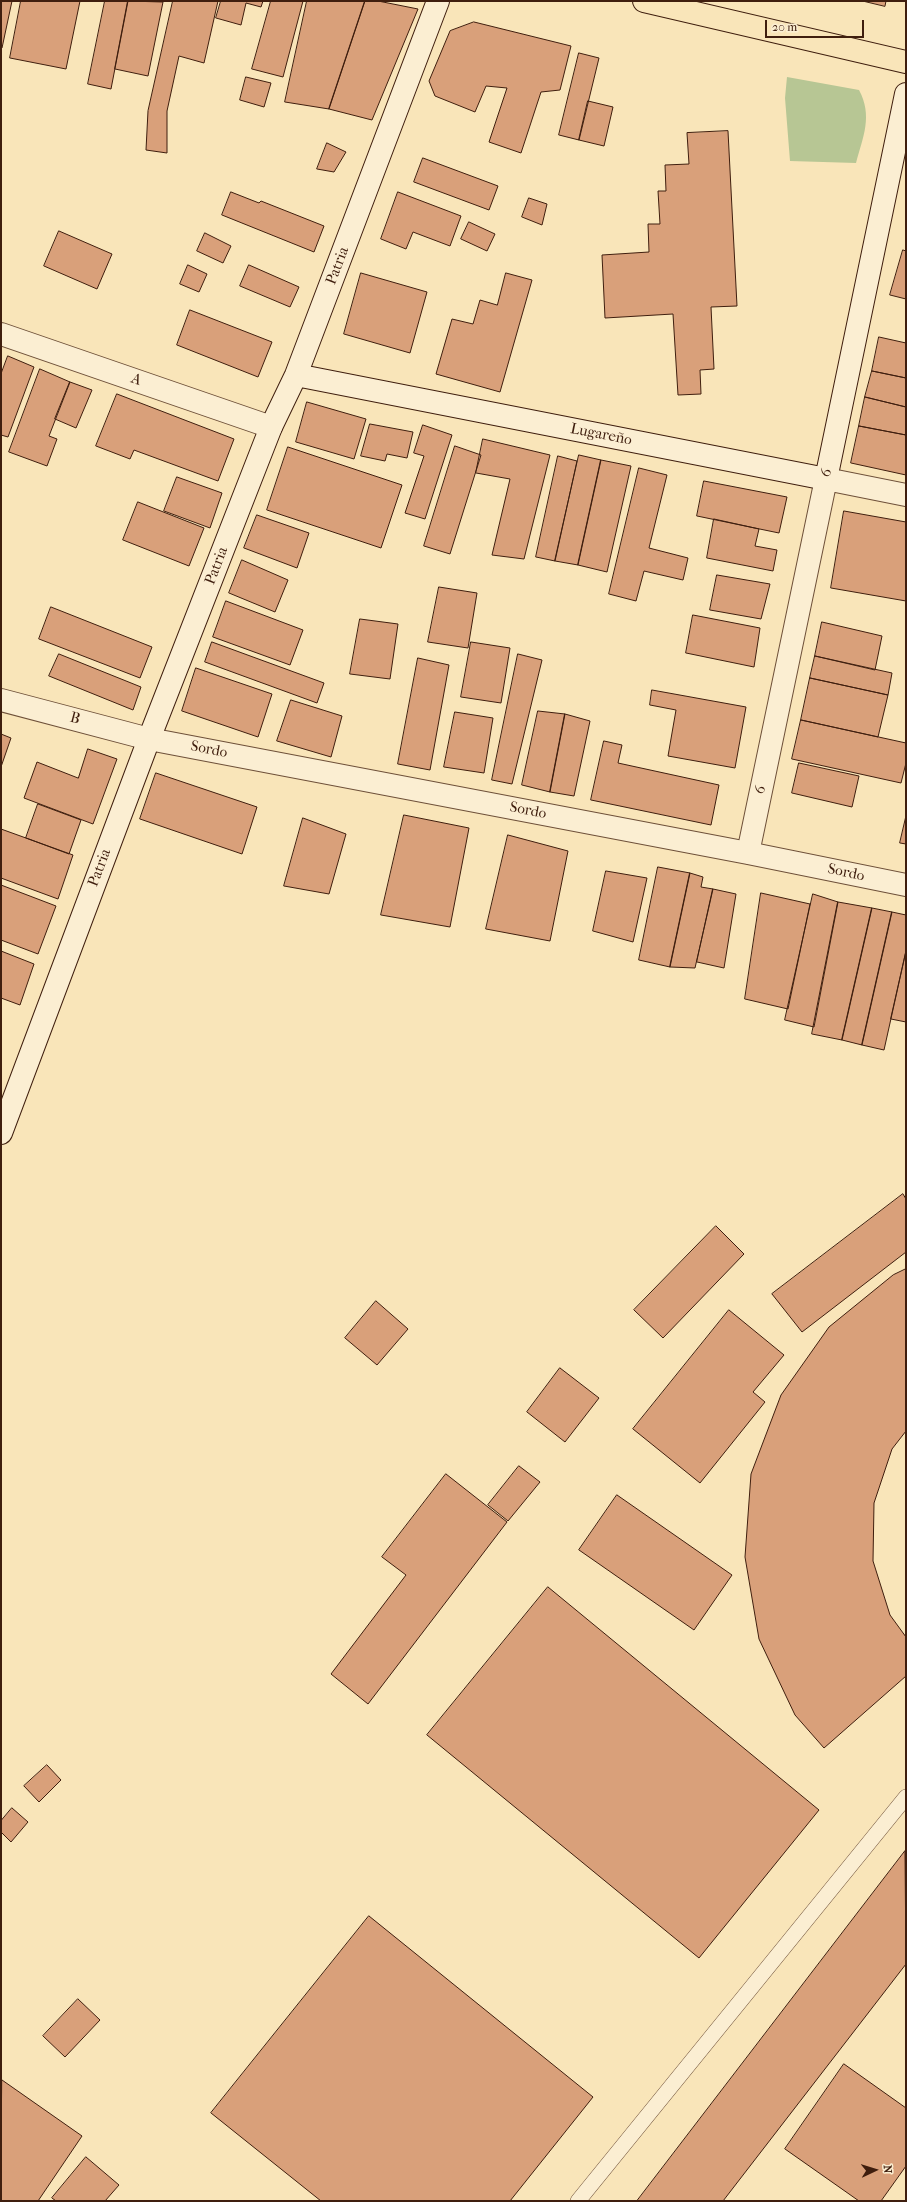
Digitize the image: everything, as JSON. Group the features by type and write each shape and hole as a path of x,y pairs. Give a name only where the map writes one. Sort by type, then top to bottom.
{"main road":[{"path":"644,1 906,62"}],"street":[{"name":"Patria","path":"1,1133 149,739 271,427 296,375 438,1"},
{"name":"6","path":"748,853 906,94"},
{"name":"A","path":"1,334 271,427"},
{"name":"Lugareño","path":"296,375 906,495"},
{"name":"B","path":"1,700 149,739"},
{"name":"Sordo","path":"149,739 748,853 906,885"}],"lane":[{"path":"578,2201 906,1797"}],"green space":[{"path":"787,77 859,90 863,100 866,118 864,135 856,163 790,161 785,98"}],"building":[{"path":"1,1 12,1 2,48 1,47"},
{"path":"21,1 80,1 66,69 10,58"},
{"path":"105,1 128,1 111,89 88,84"},
{"path":"128,1 163,2 148,76 115,69"},
{"path":"173,1 218,1 204,63 179,56 167,111 167,153 146,150 148,111"},
{"path":"221,1 263,1 261,7 246,3 241,25 216,18"},
{"path":"271,1 303,1 283,77 252,69"},
{"path":"307,1 365,1 329,109 285,102"},
{"path":"365,1 378,1 418,9 372,120 329,109"},
{"path":"863,1 886,1 885,6"},
{"path":"474,22 571,46 560,90 541,92 521,153 489,142 507,88 486,86 475,112 435,96 429,81 450,31"},
{"path":"579,53 599,58 579,140 559,135"},
{"path":"246,77 271,83 264,107 240,100"},
{"path":"588,101 613,107 604,146 579,140"},
{"path":"728,131 737,306 711,307 714,369 700,370 701,394 678,395 673,314 605,318 602,255 649,252 648,224 660,224 658,191 666,191 665,165 689,164 687,133"},
{"path":"327,143 346,152 334,172 317,169"},
{"path":"423,158 498,186 489,210 414,182"},
{"path":"231,192 259,203 261,201 324,226 314,252 222,215"},
{"path":"398,192 461,216 450,246 413,232 406,249 381,239"},
{"path":"529,198 547,204 542,225 522,217"},
{"path":"469,222 495,234 487,251 461,239"},
{"path":"59,231 112,254 97,289 44,266"},
{"path":"205,233 231,246 223,263 197,251"},
{"path":"903,250 906,251 906,299 890,295"},
{"path":"188,265 207,274 199,292 180,284"},
{"path":"249,265 299,287 290,307 240,286"},
{"path":"361,273 427,292 410,353 344,334"},
{"path":"506,273 532,280 500,392 436,374 452,319 473,324 480,300 497,305"},
{"path":"190,310 272,342 258,377 177,345"},
{"path":"879,337 906,343 906,378 872,371"},
{"path":"8,356 34,367 8,437 1,435 1,374"},
{"path":"40,369 70,382 49,436 57,439 47,466 9,452"},
{"path":"872,371 906,378 906,407 865,397"},
{"path":"70,382 92,390 76,428 55,419"},
{"path":"117,394 234,439 218,481 134,450 130,459 96,446"},
{"path":"865,397 906,407 906,435 859,426"},
{"path":"307,402 366,419 354,459 296,442"},
{"path":"370,424 413,432 407,458 387,454 385,461 361,456"},
{"path":"423,425 452,435 425,519 405,513 424,456 414,453"},
{"path":"859,426 906,435 906,475 851,463"},
{"path":"483,439 550,455 524,559 492,555 510,479 476,473"},
{"path":"455,446 481,455 450,554 424,546"},
{"path":"288,447 402,485 381,548 267,510"},
{"path":"579,455 601,460 578,565 555,561"},
{"path":"558,456 577,461 555,561 536,557"},
{"path":"601,460 631,466 607,572 578,565"},
{"path":"639,468 667,475 649,548 688,558 683,580 644,571 636,601 609,594"},
{"path":"177,477 222,493 210,528 164,511"},
{"path":"704,481 787,497 779,533 697,516"},
{"path":"138,502 204,528 189,566 123,540"},
{"path":"844,511 906,522 906,601 831,588"},
{"path":"257,515 309,533 297,568 244,548"},
{"path":"714,519 759,529 755,546 777,550 773,571 707,558"},
{"path":"242,560 288,580 275,612 229,593"},
{"path":"717,575 770,584 761,619 710,610"},
{"path":"439,587 477,593 468,648 428,642"},
{"path":"226,601 303,630 290,665 213,637"},
{"path":"51,607 152,647 140,678 39,639"},
{"path":"693,615 760,628 754,667 686,653"},
{"path":"360,619 398,624 390,679 350,674"},
{"path":"822,622 882,636 875,670 815,656"},
{"path":"212,642 324,683 317,703 205,662"},
{"path":"471,642 510,648 501,703 461,697"},
{"path":"59,654 141,687 133,710 49,676"},
{"path":"518,654 542,660 512,784 492,780"},
{"path":"815,656 892,673 888,695 810,678"},
{"path":"418,658 449,665 430,770 398,764"},
{"path":"196,668 272,694 258,737 182,711"},
{"path":"810,678 888,695 878,737 801,720"},
{"path":"652,690 746,707 735,768 668,756 676,710 650,705"},
{"path":"291,700 342,716 331,757 277,741"},
{"path":"538,711 565,714 550,792 522,785"},
{"path":"455,712 493,718 484,773 444,767"},
{"path":"565,714 590,721 574,796 550,792"},
{"path":"801,720 906,743 906,763 901,783 792,759"},
{"path":"1,734 11,738 1,767"},
{"path":"604,741 622,745 618,763 719,785 711,825 591,800"},
{"path":"88,749 117,759 93,824 24,798 37,762 78,778"},
{"path":"799,763 859,776 852,807 792,793"},
{"path":"156,773 257,807 242,854 140,819"},
{"path":"38,804 81,820 69,854 26,838"},
{"path":"404,815 469,828 450,927 381,915"},
{"path":"906,816 906,844 900,843"},
{"path":"303,818 346,834 329,894 284,886"},
{"path":"1,829 73,855 58,899 1,878"},
{"path":"508,835 568,851 550,941 486,929"},
{"path":"658,867 690,873 670,967 639,960"},
{"path":"606,871 647,878 633,942 593,931"},
{"path":"690,873 703,877 701,887 713,889 695,968 670,967"},
{"path":"1,885 56,906 38,954 1,940"},
{"path":"713,889 736,894 724,968 697,962"},
{"path":"761,893 810,904 788,1009 745,999"},
{"path":"813,894 838,902 814,1027 785,1020"},
{"path":"838,902 872,908 842,1040 812,1034"},
{"path":"872,908 892,912 862,1045 842,1040"},
{"path":"892,912 906,915 906,951 884,1050 862,1045"},
{"path":"1,951 34,964 20,1005 1,998"},
{"path":"906,951 906,1022 891,1019"},
{"path":"903,1194 906,1199 906,1252 802,1332 772,1294"},
{"path":"716,1226 744,1254 663,1338 634,1310"},
{"path":"906,1269 906,1431 892,1449 874,1503 873,1561 890,1615 906,1637 906,1676 824,1748 795,1715 759,1639 745,1557 751,1474 781,1395 829,1327 893,1275"},
{"path":"376,1301 408,1329 377,1365 345,1338"},
{"path":"729,1310 784,1355 753,1392 765,1402 700,1483 633,1429"},
{"path":"560,1368 599,1398 565,1442 527,1412"},
{"path":"519,1466 540,1482 508,1521 488,1505"},
{"path":"446,1474 507,1522 368,1704 331,1674 406,1575 382,1557"},
{"path":"617,1495 732,1575 694,1630 579,1550"},
{"path":"548,1587 819,1810 699,1958 427,1735"},
{"path":"47,1765 61,1780 39,1802 24,1786"},
{"path":"12,1808 28,1822 11,1842 1,1832 1,1821"},
{"path":"905,1851 906,1964 723,2201 637,2201"},
{"path":"369,1916 593,2097 510,2201 321,2201 211,2113"},
{"path":"78,1999 100,2020 65,2057 43,2036"},
{"path":"844,2064 906,2108 906,2166 881,2201 859,2201 785,2149"},
{"path":"2,2080 82,2136 38,2201 1,2201"},
{"path":"86,2157 119,2185 105,2201 56,2201 52,2198"}]}
